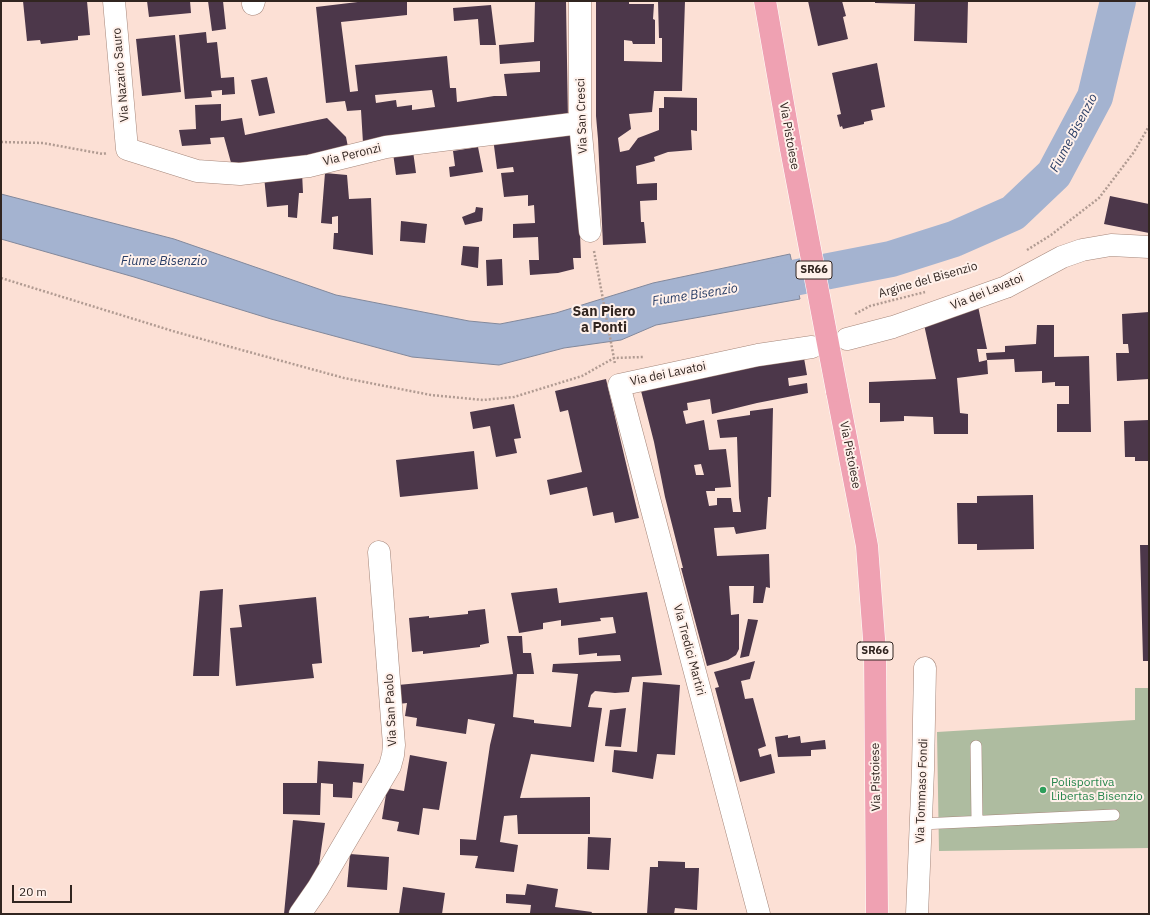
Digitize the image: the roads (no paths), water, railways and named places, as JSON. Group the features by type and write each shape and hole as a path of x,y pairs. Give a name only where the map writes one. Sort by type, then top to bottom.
{"main road":[{"name":"Via Pistoiese","path":"765,1 791,149 819,339 837,390 867,546 875,652 877,914"}],"street":[{"name":"Via Nazario Sauro","path":"114,1 127,149"},
{"name":"Via San Cresci","path":"580,1 580,123 590,231"},
{"name":"Via Peronzi","path":"127,149 197,171 240,174 310,166 386,147 580,123"},
{"name":"Via dei Lavatoi","path":"847,339 893,327 1006,287 1062,257 1082,250 1111,245 1149,247"},
{"name":"Via dei Lavatoi","path":"618,377 758,355 819,339"},
{"name":"Via Tredici Martiri","path":"618,377 759,914"},
{"name":"Via San Paolo","path":"300,914 318,888 390,766 393,755 393,737 379,552"},
{"name":"Via Tommaso Fondi","path":"917,914 923,770 925,668"}],"lane":[{"path":"976,746 977,821"},
{"path":"921,824 1114,815"}],"water":[{"name":"Fiume Bisenzio","path":"1,194 174,239 336,295 469,321 500,324 556,313 653,283 790,254 800,299 656,325 621,340 564,348 499,365 412,357 271,319 134,277 1,239"}],"waterway":[{"name":"Fiume Bisenzio","path":"747,287 891,259 954,239 1013,213 1054,174 1095,97 1118,1"}],"place":[{"name":"Polisportiva Libertas Bisenzio","path":"1043,790"}],"district":[{"name":"San Piero a Ponti","path":"604,320"}]}
